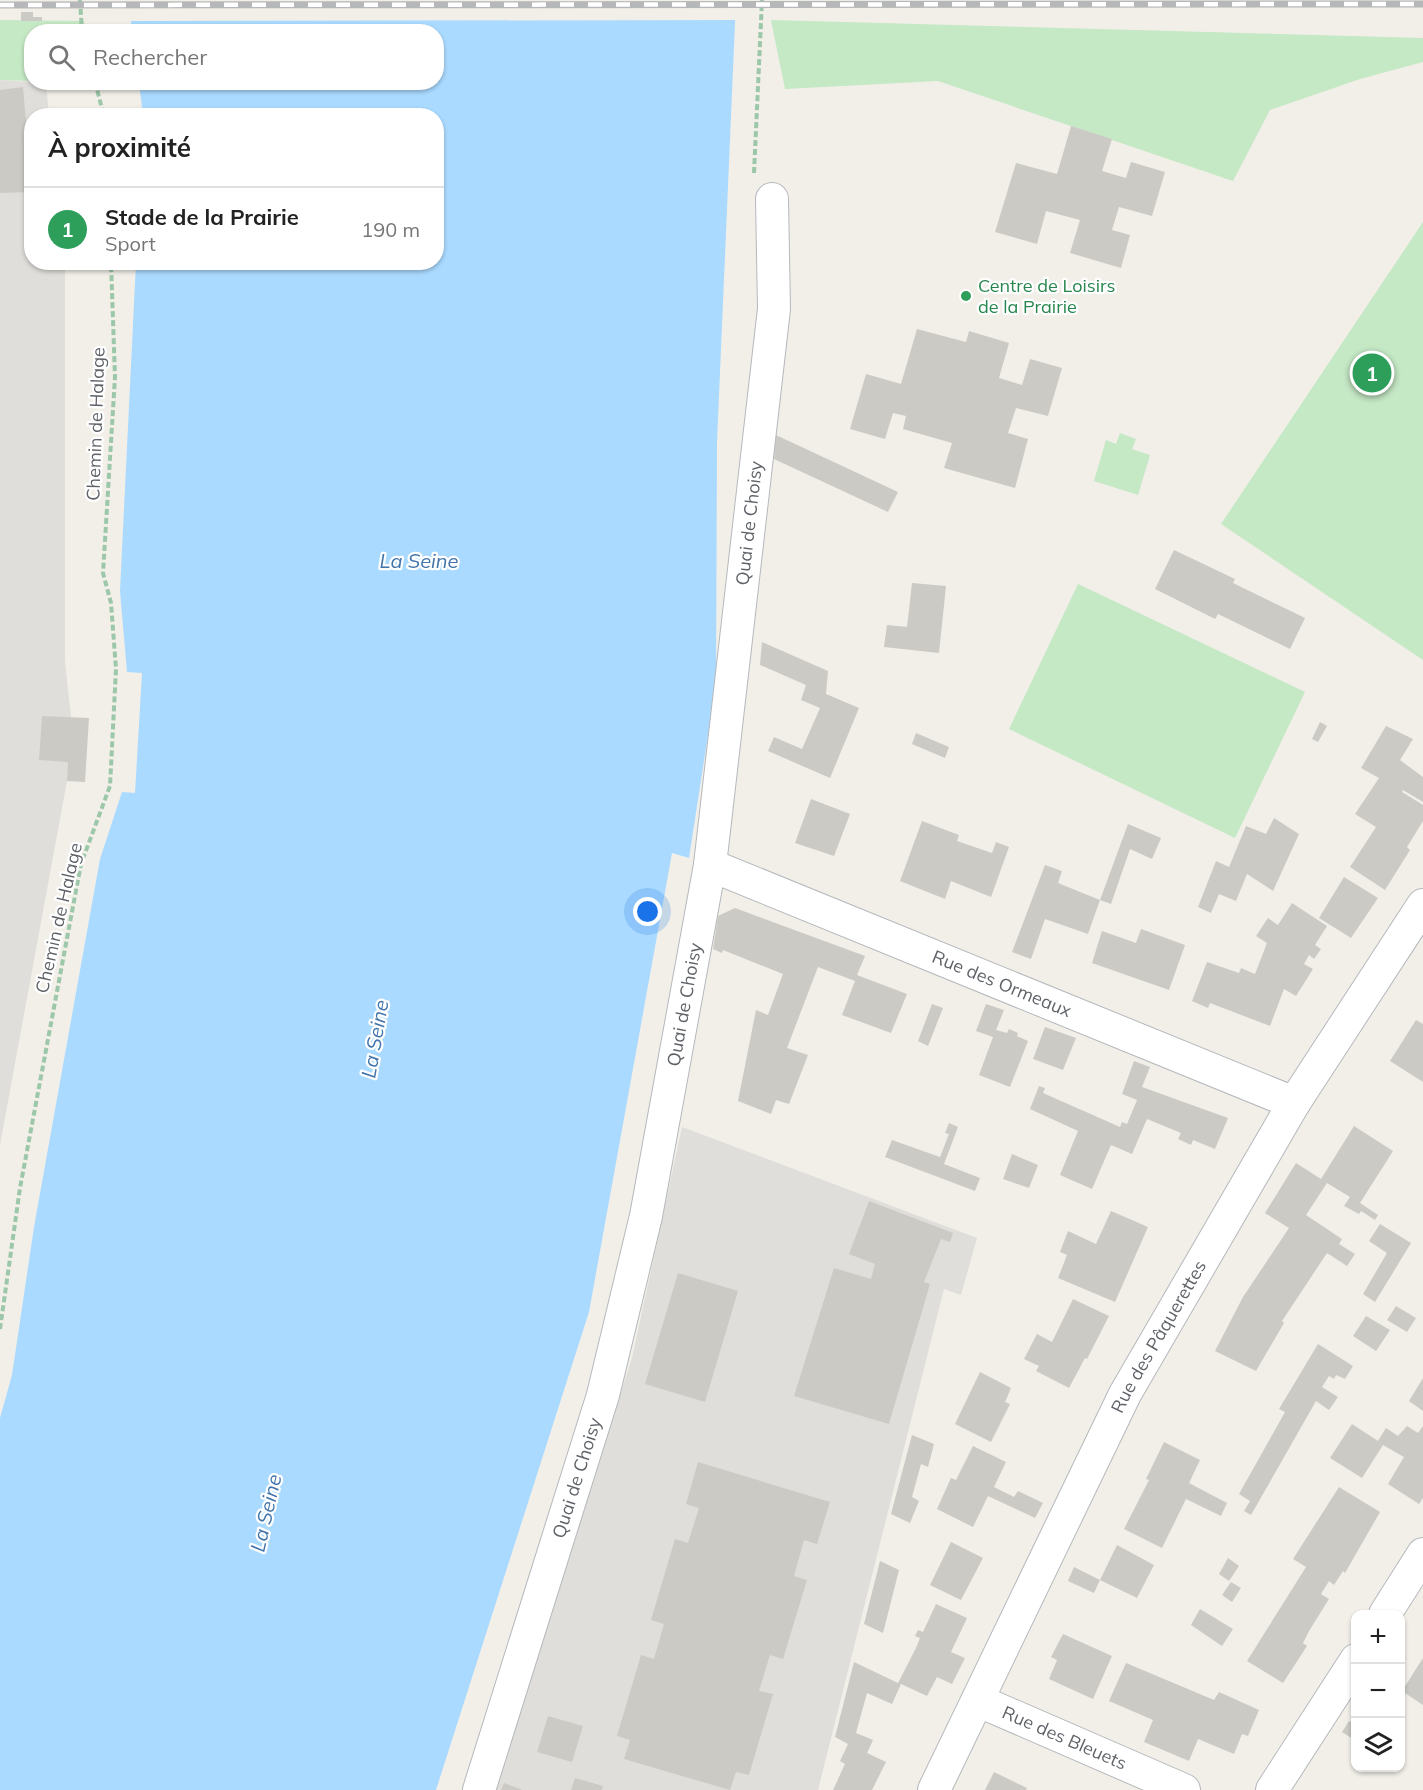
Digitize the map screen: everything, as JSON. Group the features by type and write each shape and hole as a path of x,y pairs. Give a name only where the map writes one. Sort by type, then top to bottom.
{"street":[{"name":"Quai de Choisy","path":"479,1790 603,1395 646,1216 710,865 774,309 772,199"},
{"name":"Rue des Ormeaux","path":"710,865 1294,1103"},
{"name":"Rue des Pâquerettes","path":"933,1790 979,1701 1125,1394 1294,1103 1423,905"},
{"path":"1387,1610 1423,1554"},
{"path":"1272,1790 1353,1664"},
{"name":"Rue des Bleuets","path":"979,1701 1184,1790"}],"path":[{"path":"80,0 82,24"},
{"path":"754,151 762,0"},
{"path":"97,90 102,108"},
{"name":"Chemin de Halage","path":"0,1329 20,1188 81,864 110,786 116,669 111,603 103,573 115,377 111,270"}],"shaded area":[{"path":"0,80 24,82 24,90 47,90 48,108 24,108 24,270 65,271 65,662 71,717 67,781 0,1145"},
{"path":"682,1127 977,1238 961,1295 944,1289 818,1790 491,1790 632,1358"}],"green space":[{"path":"0,20 84,21 84,24 24,24 24,81 0,80"},
{"path":"771,20 1423,38 1423,62 1360,79 1270,110 1233,181 938,81 785,89"},
{"path":"1423,222 1423,660 1221,524"},
{"path":"1120,433 1136,439 1132,449 1150,455 1138,495 1094,481 1106,440 1116,444"},
{"path":"1078,584 1305,692 1235,838 1009,729"}],"water":[{"name":"La Seine","path":"128,0 736,0 717,442 716,683 689,858 672,853 589,1312 436,1790 0,1790 0,1418 12,1375 34,1227 100,859 122,792 135,793 142,673 127,672 120,591 136,270 444,270 444,108 142,108 140,90 444,90 444,24 131,24"}],"pier":[{"path":"125,0 739,0 739,20 128,21"}],"building":[{"path":"21,12 33,12 33,17 42,17 42,21 21,21"},
{"path":"23,87 24,192 0,193 0,90"},
{"path":"1071,126 1112,139 1102,171 1126,178 1131,162 1165,172 1152,216 1119,207 1112,230 1130,235 1121,268 1070,253 1080,220 1046,211 1037,244 995,232 1016,163 1057,174"},
{"path":"917,329 966,342 969,331 1009,343 999,378 1022,385 1030,359 1062,368 1048,416 1016,408 1008,433 1028,439 1015,488 944,468 952,443 903,429 906,416 893,413 885,439 850,429 866,374 901,384"},
{"path":"776,435 898,492 888,512 774,459"},
{"path":"1174,550 1235,579 1233,583 1305,618 1290,649 1218,614 1215,619 1155,589"},
{"path":"912,583 946,586 939,653 884,647 887,625 907,627"},
{"path":"762,642 828,671 826,694 859,708 830,778 768,751 774,737 802,749 820,708 801,700 806,685 760,665"},
{"path":"42,716 89,718 85,782 67,781 68,762 39,760"},
{"path":"1320,722 1327,726 1318,742 1312,739"},
{"path":"1386,726 1413,739 1400,760 1423,777 1423,802 1403,790 1402,792 1423,805 1423,821 1407,847 1410,850 1385,890 1350,867 1376,827 1355,814 1379,778 1361,768"},
{"path":"916,733 949,747 945,758 912,744"},
{"path":"811,799 850,814 834,856 795,843"},
{"path":"1274,818 1299,834 1273,891 1247,874 1236,901 1219,894 1211,913 1198,907 1216,861 1229,867 1246,826 1266,834"},
{"path":"922,821 959,835 957,841 992,853 996,842 1009,847 991,897 951,881 945,899 900,881"},
{"path":"1128,824 1161,838 1152,859 1130,849 1111,904 1100,900"},
{"path":"1045,865 1062,871 1058,883 1100,900 1088,934 1045,919 1031,959 1012,952"},
{"path":"1344,877 1378,898 1351,938 1319,918"},
{"path":"1292,903 1327,926 1315,945 1321,949 1314,959 1309,955 1304,964 1313,969 1296,996 1284,989 1270,1026 1210,1003 1208,1008 1192,1001 1207,962 1239,973 1241,968 1255,974 1267,943 1256,936 1268,918 1278,925"},
{"path":"735,908 865,956 857,975 907,994 891,1033 842,1015 855,981 818,967 787,1048 808,1055 789,1104 776,1100 771,1114 738,1101 756,1010 768,1015 783,974 723,950 722,953 713,949 718,916"},
{"path":"1141,929 1185,945 1169,990 1092,963 1102,931 1136,943"},
{"path":"932,1004 943,1008 928,1046 918,1041"},
{"path":"986,1004 1004,1010 996,1030 1007,1033 1009,1029 1028,1041 1010,1087 979,1075 993,1037 976,1031"},
{"path":"1416,1020 1423,1024 1423,1082 1390,1061"},
{"path":"1045,1027 1076,1038 1063,1070 1033,1059"},
{"path":"1134,1061 1150,1067 1142,1087 1228,1118 1215,1149 1193,1140 1191,1145 1178,1139 1181,1133 1147,1119 1132,1154 1111,1145 1092,1189 1060,1175 1078,1131 1030,1109 1039,1086 1045,1088 1043,1093 1120,1127 1122,1122 1127,1124 1137,1100 1122,1094"},
{"path":"949,1123 958,1127 944,1164 980,1178 975,1191 885,1157 892,1140 940,1157 949,1134 945,1133"},
{"path":"1354,1126 1393,1151 1360,1203 1378,1215 1375,1220 1361,1211 1359,1214 1344,1206 1350,1197 1327,1183 1306,1215 1342,1239 1339,1244 1355,1254 1347,1266 1327,1253 1282,1321 1284,1323 1256,1371 1215,1351 1243,1297 1289,1228 1265,1213 1296,1163 1321,1179"},
{"path":"1012,1154 1038,1165 1029,1188 1003,1179"},
{"path":"869,1201 953,1233 950,1242 941,1239 924,1282 930,1284 889,1424 794,1396 834,1268 871,1279 875,1264 849,1254"},
{"path":"1111,1211 1148,1227 1115,1302 1058,1278 1067,1255 1060,1252 1068,1231 1096,1244"},
{"path":"1380,1224 1411,1243 1375,1302 1363,1294 1387,1253 1369,1241"},
{"path":"678,1273 738,1291 705,1402 645,1384"},
{"path":"1073,1299 1109,1316 1069,1388 1036,1371 1039,1366 1024,1359 1037,1334 1052,1342"},
{"path":"1396,1306 1416,1318 1407,1332 1387,1320"},
{"path":"1366,1316 1390,1330 1376,1351 1353,1336"},
{"path":"1318,1344 1353,1366 1345,1379 1336,1375 1334,1379 1329,1376 1322,1387 1338,1397 1329,1410 1316,1401 1251,1515 1244,1511 1250,1501 1239,1494 1285,1412 1279,1409"},
{"path":"980,1372 1011,1388 1005,1402 1010,1404 991,1442 955,1424"},
{"path":"1423,1378 1423,1411 1409,1401"},
{"path":"1352,1424 1378,1441 1386,1428 1398,1436 1407,1426 1418,1433 1423,1426 1423,1498 1419,1504 1388,1484 1404,1457 1383,1445 1362,1478 1330,1458"},
{"path":"912,1435 934,1444 928,1467 921,1464 912,1497 919,1501 910,1523 891,1514"},
{"path":"1164,1442 1200,1460 1189,1483 1227,1503 1221,1516 1186,1499 1162,1548 1124,1529 1149,1480 1146,1479"},
{"path":"973,1446 1006,1462 994,1487 1014,1497 1018,1491 1043,1503 1035,1518 988,1496 973,1527 937,1509 951,1478 956,1480"},
{"path":"698,1462 830,1502 817,1544 804,1540 794,1576 807,1580 783,1659 770,1655 759,1691 773,1694 749,1775 736,1772 730,1790 624,1759 630,1740 617,1736 641,1655 654,1659 664,1624 651,1620 675,1539 688,1543 699,1508 686,1504"},
{"path":"1339,1487 1380,1512 1345,1573 1343,1571 1334,1585 1329,1581 1321,1594 1329,1599 1303,1643 1307,1646 1283,1683 1247,1661 1306,1567 1293,1559"},
{"path":"951,1542 983,1558 961,1600 930,1585"},
{"path":"1117,1545 1154,1565 1137,1598 1100,1580"},
{"path":"1228,1558 1239,1566 1229,1581 1219,1574"},
{"path":"880,1561 899,1570 883,1633 864,1624"},
{"path":"1074,1567 1100,1580 1094,1593 1068,1581"},
{"path":"1231,1582 1241,1588 1232,1602 1222,1595"},
{"path":"936,1604 967,1618 951,1652 965,1658 952,1684 937,1677 927,1696 901,1684 892,1704 867,1693 856,1733 873,1740 867,1753 886,1762 872,1790 833,1790 845,1764 840,1761 848,1744 835,1737 854,1662 898,1683 920,1638 915,1636 918,1630 923,1632"},
{"path":"1200,1609 1233,1629 1222,1646 1191,1625"},
{"path":"1063,1634 1112,1656 1093,1699 1049,1679 1057,1660 1051,1657"},
{"path":"1423,1658 1423,1705 1405,1693 1405,1686"},
{"path":"1126,1663 1214,1700 1219,1692 1259,1710 1248,1736 1242,1734 1234,1754 1198,1739 1189,1761 1144,1742 1153,1720 1109,1701"},
{"path":"548,1716 583,1726 572,1762 537,1752"},
{"path":"1349,1721 1351,1722 1351,1738 1342,1732"},
{"path":"994,1772 1027,1788 1026,1790 985,1790"},
{"path":"575,1778 603,1786 602,1790 571,1790"},
{"path":"504,1783 523,1790 501,1790"}],"railway":[{"path":"0,5 1423,4"}],"place":[{"name":"Centre de Loisirs de la Prairie","path":"966,296"},
{"name":"Stade de la Prairie","path":"1372,373"}]}
